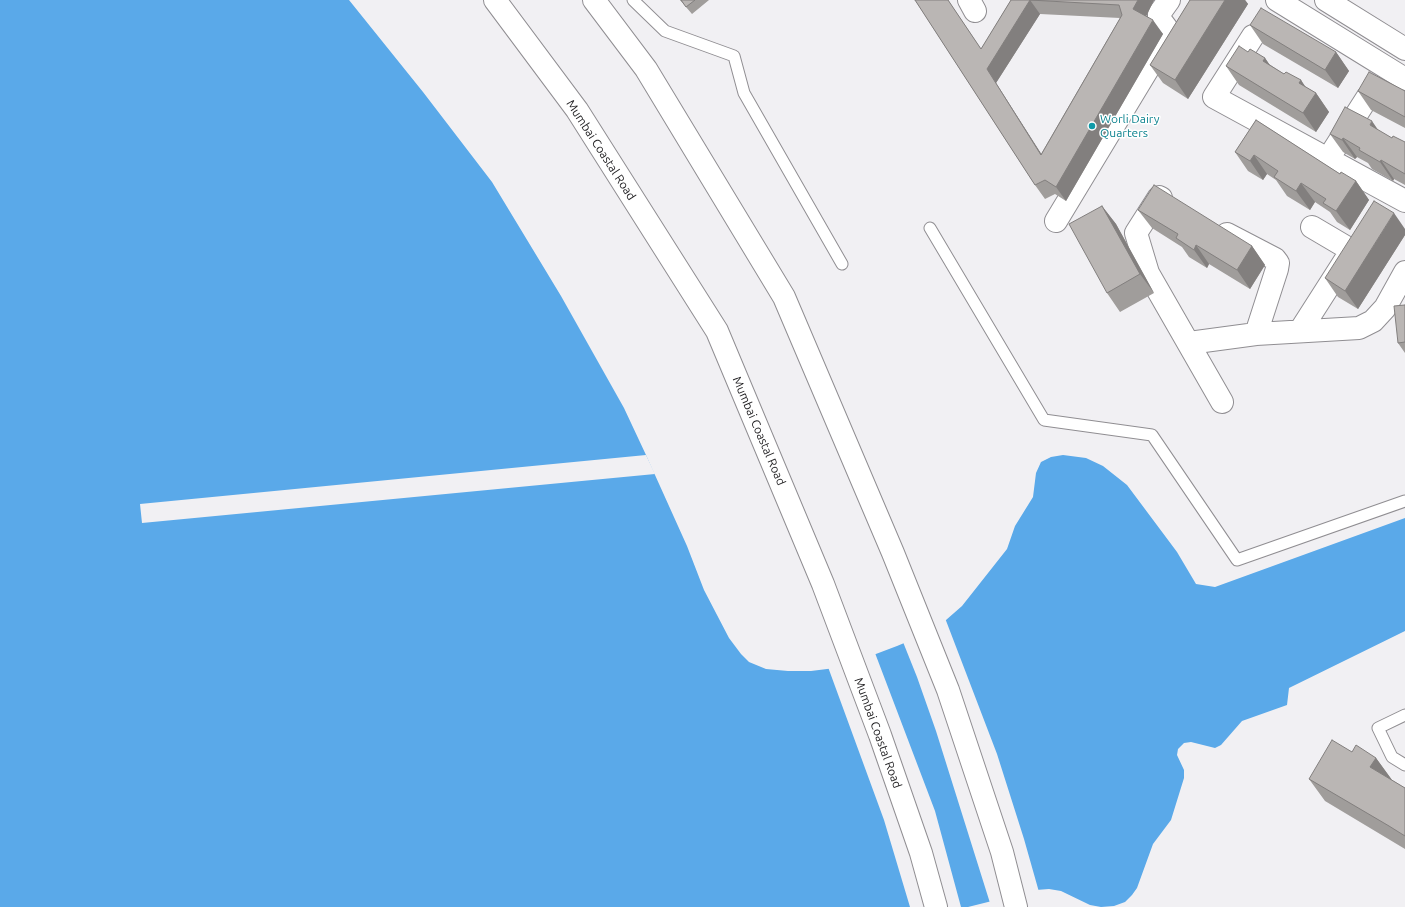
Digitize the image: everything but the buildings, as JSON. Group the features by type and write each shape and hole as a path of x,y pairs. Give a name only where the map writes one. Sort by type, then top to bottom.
{"main road":[{"name":"Mumbai Coastal Road","path":"495,0 577,110 717,331 823,584 883,742 921,853 936,907"},
{"path":"594,0 646,69 784,297 893,553 948,690 1002,852 1016,907"},
{"path":"1056,221 1169,34 1168,30 1159,18 1159,14 1169,0"},
{"path":"1277,0 1405,79"},
{"path":"1326,0 1405,49"},
{"path":"1253,36 1214,97 1405,201"},
{"path":"1328,159 1367,98"},
{"path":"1373,210 1384,190"},
{"path":"1179,208 1158,197 1136,233 1148,273 1222,402"},
{"path":"1213,226 1278,263 1256,334"},
{"path":"1312,227 1351,250"},
{"path":"1300,331 1362,230"},
{"path":"1189,343 1256,334 1360,328 1373,321 1385,308 1405,272"}],"lane":[{"path":"633,0 666,31 734,56 744,93 842,264"},
{"path":"930,228 1044,420 1152,435 1237,560 1405,501"},
{"path":"1405,715 1378,728 1392,757 1405,765"}],"water":[{"path":"0,0 349,0 423,92 492,182 561,296 624,408 687,546 704,590 729,638 749,662 766,669 788,671 811,671 835,668 860,660 921,636 946,620 962,606 1007,549 1015,526 1033,497 1036,473 1041,462 1051,457 1063,455 1086,458 1103,466 1127,485 1177,552 1196,584 1215,587 1405,518 1405,631 1289,688 1287,705 1242,721 1221,745 1215,748 1191,742 1184,743 1178,749 1177,755 1184,770 1184,778 1171,820 1153,844 1137,888 1125,902 1114,906 1101,907 1090,905 1061,891 1049,889 1036,890 968,907 0,907"}],"pier":[{"path":"646,455 655,474 142,523 140,504"},
{"path":"945,618 997,754 1039,892 990,903 936,731 903,642 920,634"},
{"path":"875,653 935,811 961,907 910,907 884,820 828,667"}],"place":[{"name":"Worli Dairy Quarters","path":"1092,126"}]}
